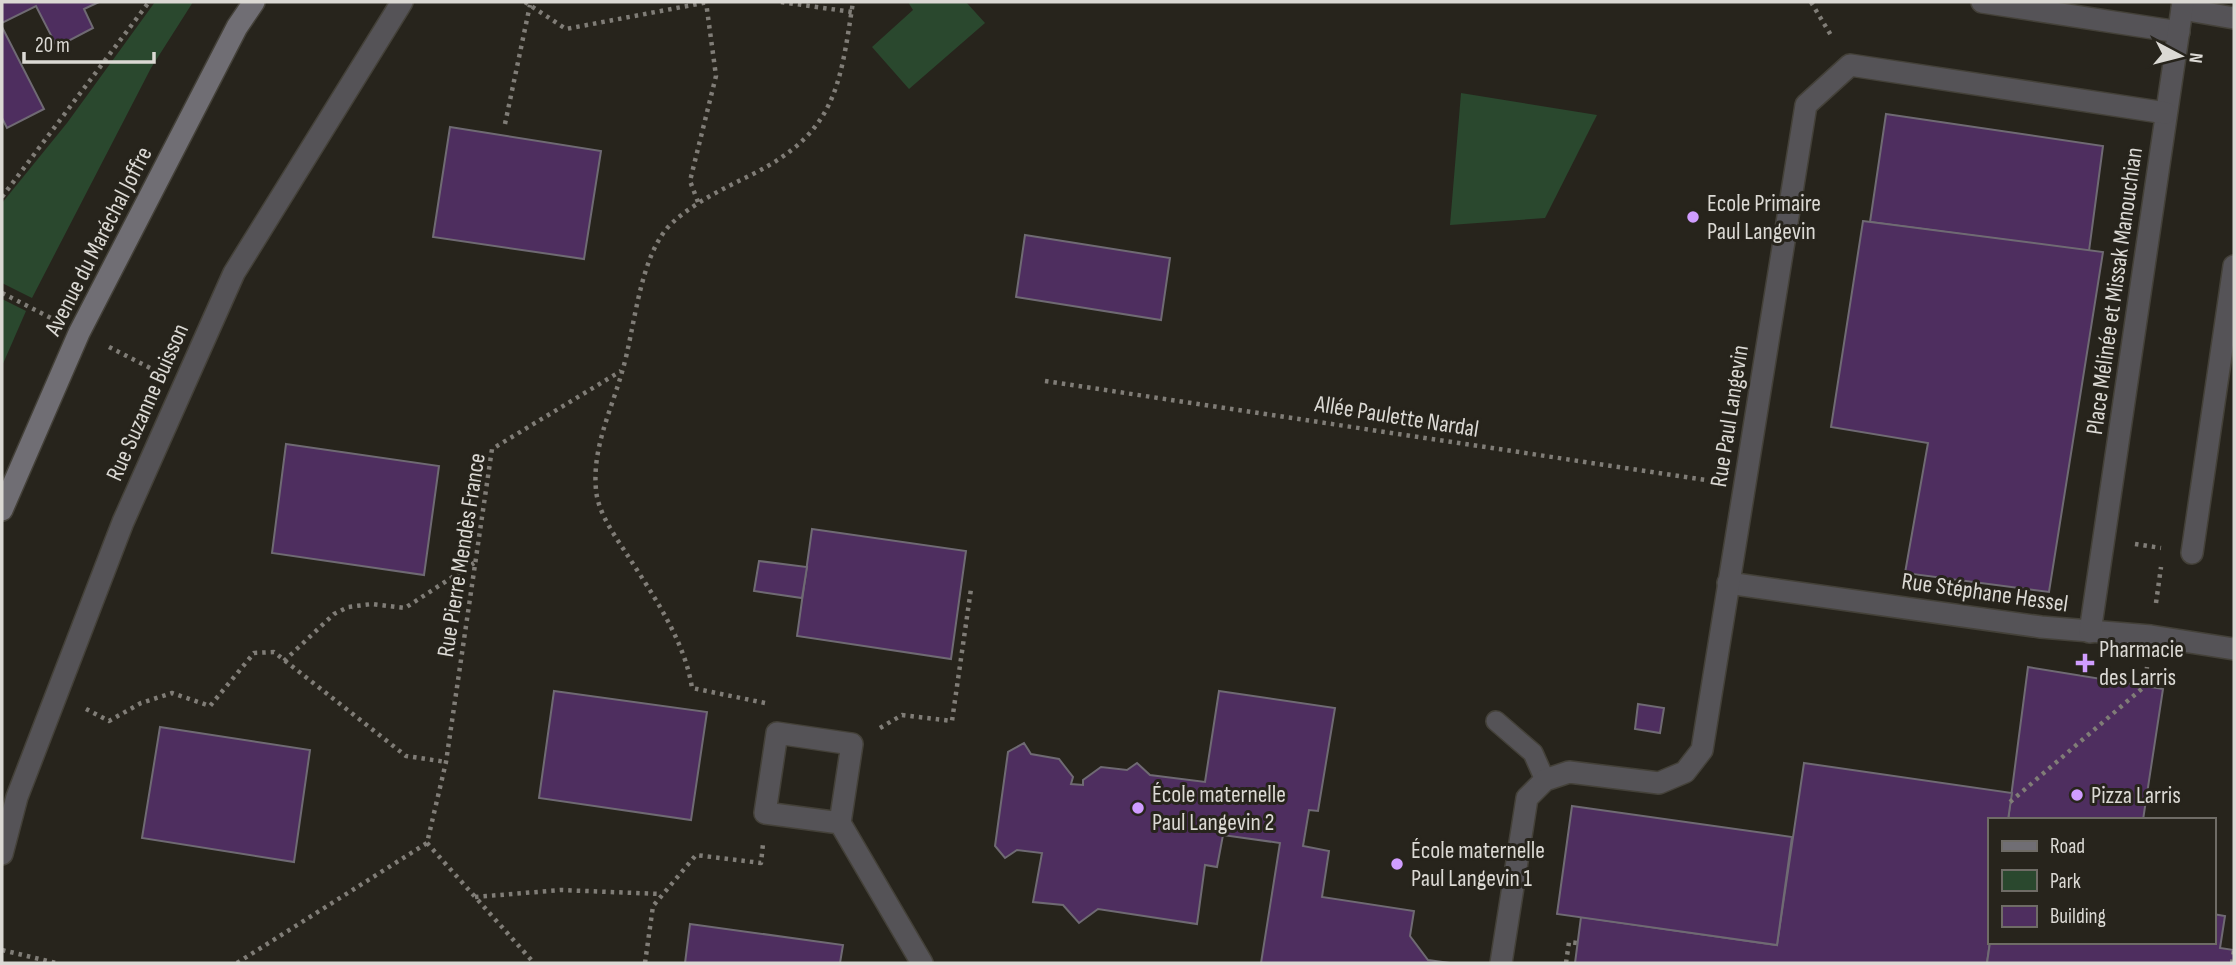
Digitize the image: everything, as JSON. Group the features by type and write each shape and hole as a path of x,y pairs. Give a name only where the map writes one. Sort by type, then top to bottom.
{"main road":[{"name":"Avenue du Maréchal Joffre","path":"2,510 79,333 237,27 254,2"}],"street":[{"name":"Rue Suzanne Buisson","path":"2,854 17,797 122,522 234,273 402,2"},
{"path":"1982,2 2179,32"},
{"name":"Place Mélinée et Missak Manouchian","path":"2090,632 2182,5 2234,18"},
{"path":"1850,65 2166,113"},
{"name":"Rue Paul Langevin","path":"1545,780 1570,772 1659,783 1685,772 1702,750 1806,105 1850,65"},
{"path":"2192,553 2234,266"},
{"name":"Rue Stéphane Hessel","path":"1728,583 2090,632 2151,636 2234,649"},
{"path":"840,823 765,813 777,733 852,744 840,823 922,963"},
{"path":"1501,963 1527,798 1545,780"}],"lane":[{"path":"1496,721 1533,753 1545,780"}],"path":[{"path":"2,197 149,2"},
{"path":"505,124 528,3 566,29 708,2 716,76 690,181 698,202"},
{"path":"781,2 852,12"},
{"path":"777,733 764,701 692,688 688,663 645,583 608,524 596,491 599,442 623,370 640,293 654,252 670,225 698,202 778,162 809,137 831,107 843,67 853,2"},
{"path":"1811,2 1850,65"},
{"path":"2,293 29,307"},
{"name":"Rue Pierre Mendès France","path":"427,843 446,762 492,449 623,370"},
{"name":"Allée Paulette Nardal","path":"1045,381 1744,486"},
{"path":"2010,802 2145,686 2164,549"},
{"path":"284,661 334,614 348,607 372,604 405,608 475,562"},
{"path":"852,744 902,715 952,721 971,589"},
{"path":"57,694 109,721 141,703 173,693 210,706 254,653 274,652 406,756 446,762"},
{"path":"645,963 653,906 662,894 696,855 761,863 765,813"},
{"path":"237,963 427,843 534,963"},
{"path":"475,897 561,890 662,894"},
{"path":"1566,963 1569,942 1577,943"},
{"path":"2,950 57,963"},
{"path":"2232,963 2234,950"}],"green space":[{"path":"155,2 193,2 151,68 32,298 2,283 2,203 67,123"},
{"path":"908,2 966,2 985,23 909,89 872,47 913,10"},
{"path":"1461,93 1597,115 1545,218 1450,225"},
{"path":"2,299 26,311 2,366"}],"building":[{"path":"2,2 99,2 84,9 93,28 57,47 36,6 2,23"},
{"path":"2,27 44,109 7,128 2,118"},
{"path":"1886,114 2103,146 2089,251 1870,222"},
{"path":"450,127 601,151 584,259 433,237"},
{"path":"1863,221 2103,252 2049,592 1905,573 1928,443 1831,427"},
{"path":"1025,235 1170,258 1161,320 1016,297"},
{"path":"286,444 439,466 424,575 272,553"},
{"path":"812,529 966,551 951,659 797,636"},
{"path":"759,561 807,567 802,598 754,591"},
{"path":"2028,667 2163,689 2143,818 2008,818"},
{"path":"554,691 707,712 691,820 539,798"},
{"path":"1219,691 1335,708 1318,811 1309,810 1303,846 1329,851 1322,897 1414,911 1410,936 1428,960 1450,963 1261,963 1280,843 1223,835 1217,867 1205,865 1197,924 1098,909 1079,923 1063,905 1033,902 1042,853 1017,850 1005,858 995,846 1008,752 1024,743 1031,754 1059,759 1073,777 1071,784 1083,785 1083,780 1101,767 1127,770 1137,763 1150,775 1205,782"},
{"path":"1638,704 1664,708 1660,733 1635,729"},
{"path":"160,727 310,750 294,862 142,838"},
{"path":"1804,763 2012,793 2008,818 1988,818 1990,944 1987,963 1575,963 1581,917 1777,945"},
{"path":"1572,806 1792,837 1777,945 1557,914"},
{"path":"2215,914 2225,916 2220,948 2234,950 2234,963 1987,963 1990,944 2215,944"},
{"path":"690,924 843,945 840,963 685,963"}],"place":[{"name":"Ecole Primaire Paul Langevin","path":"1693,217"},
{"name":"Pharmacie des Larris","path":"2085,663"},
{"name":"Pizza Larris","path":"2077,795"},
{"name":"École maternelle Paul Langevin 2","path":"1138,808"},
{"name":"École maternelle Paul Langevin 1","path":"1397,864"}]}
